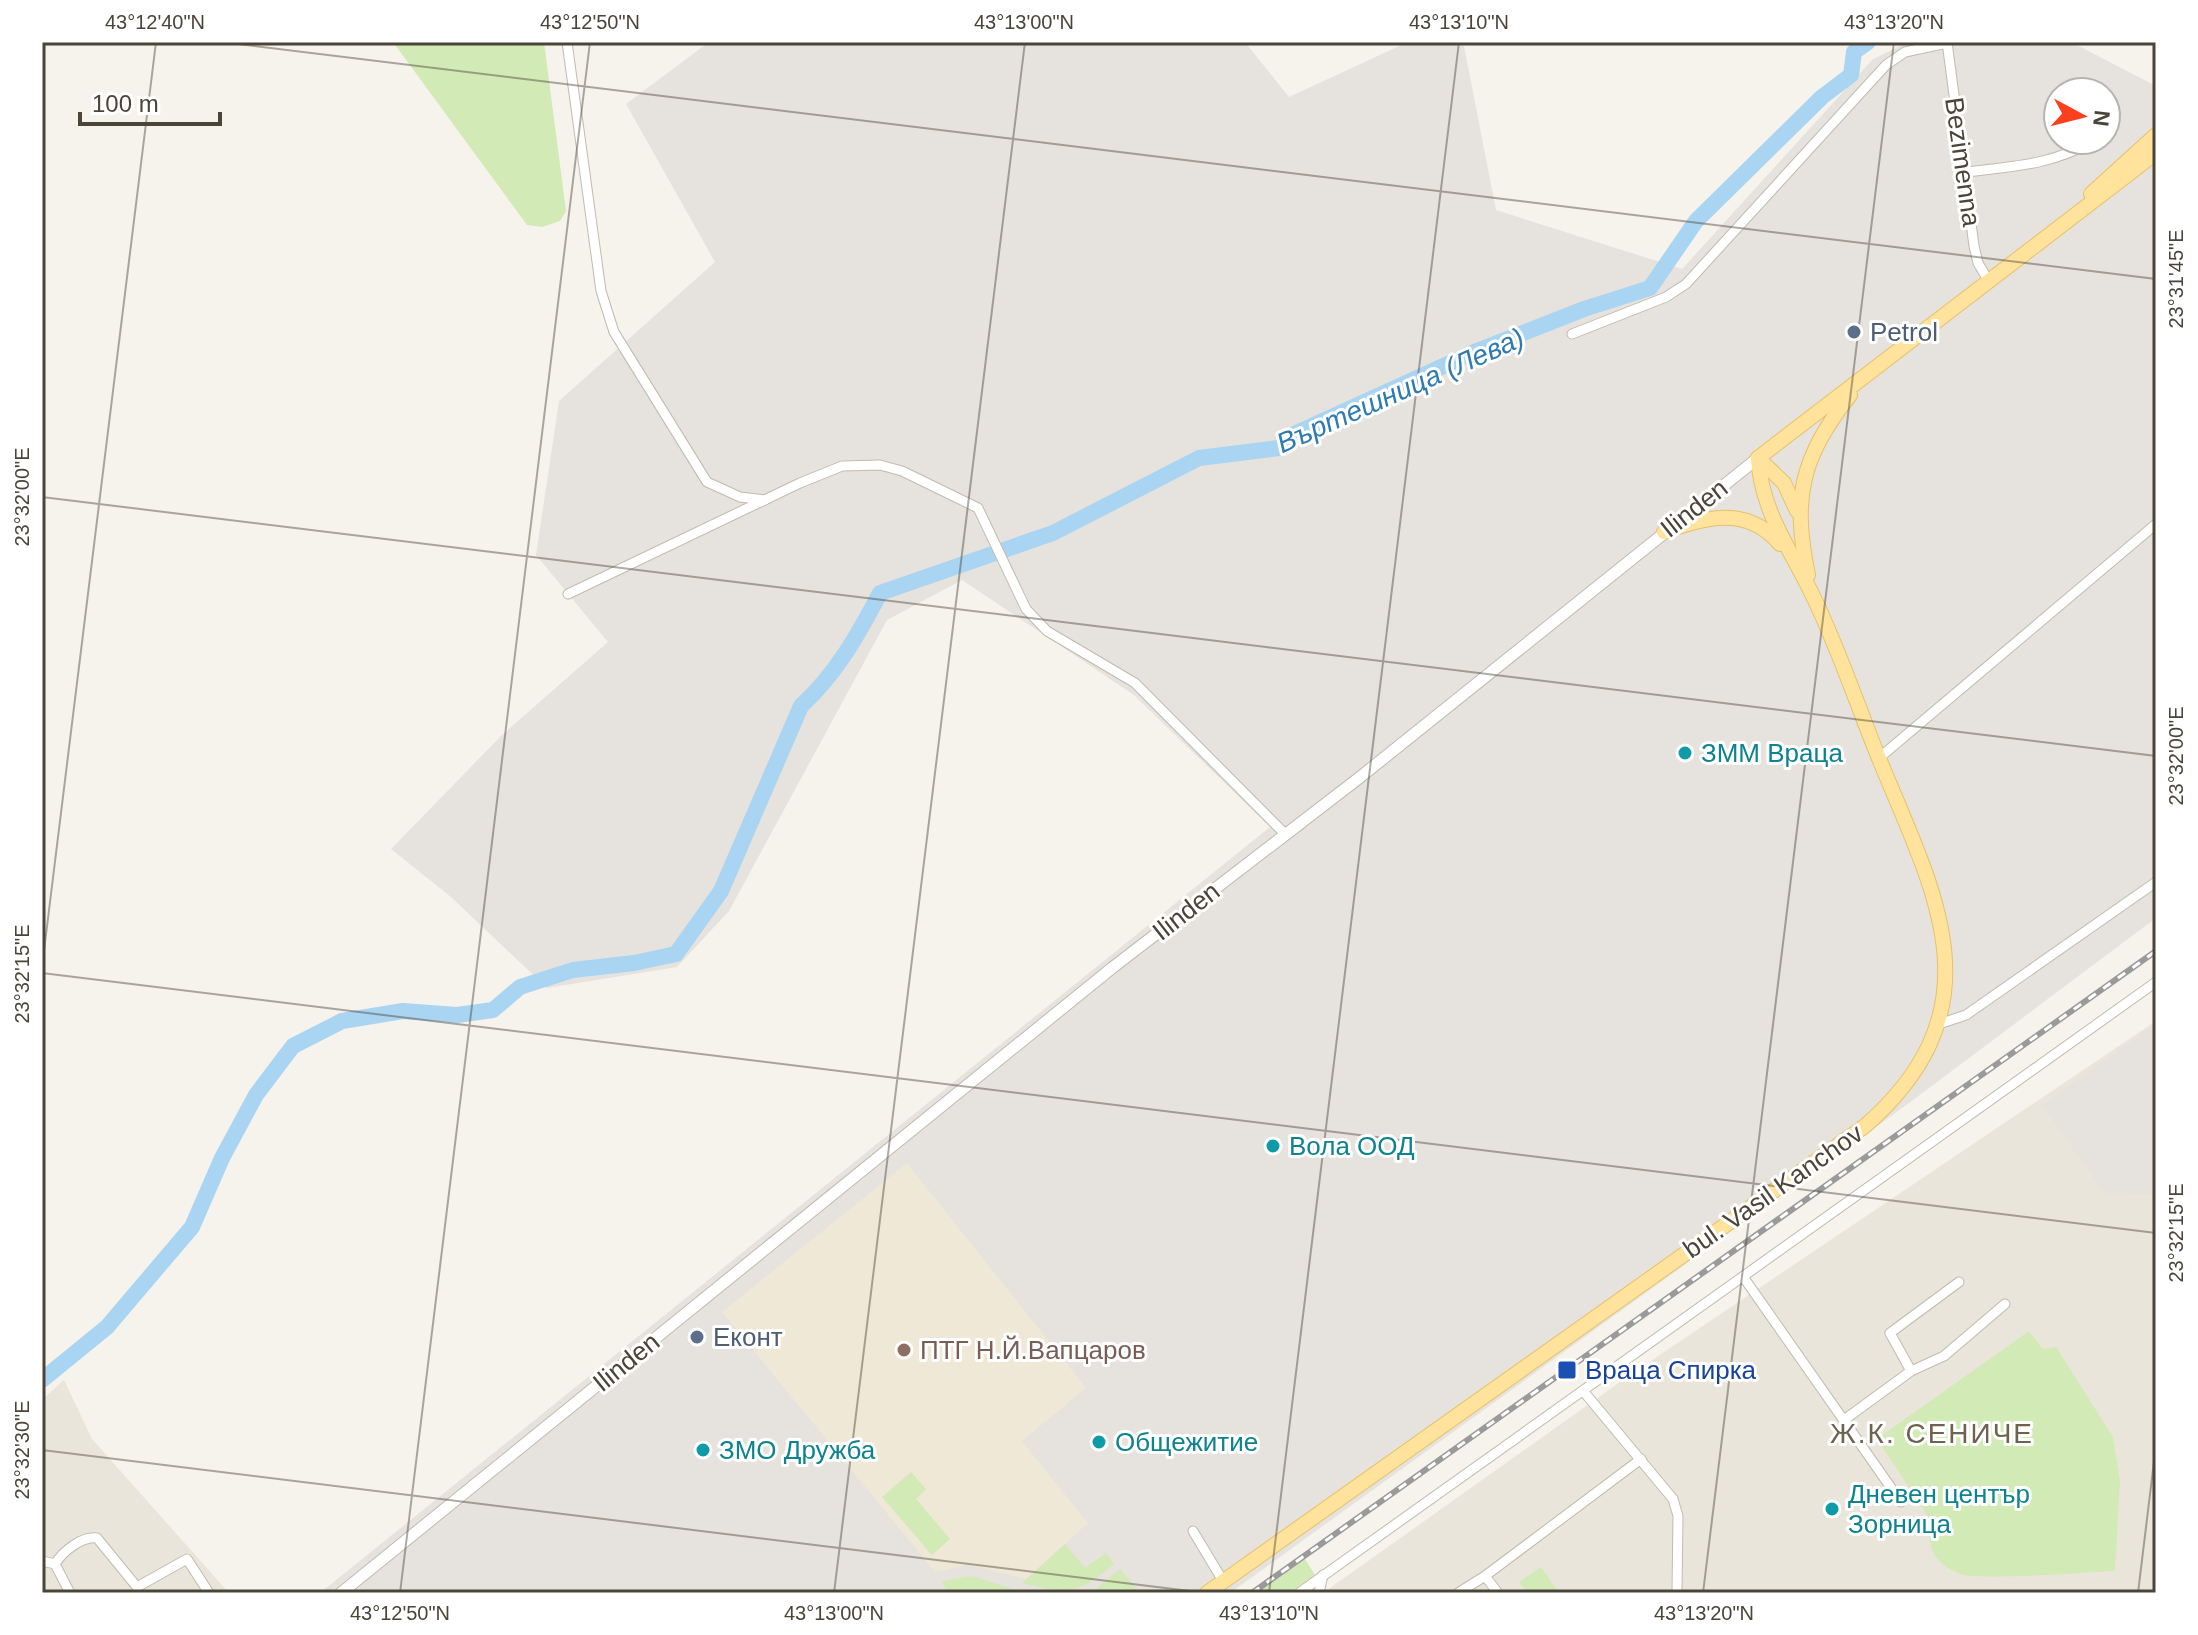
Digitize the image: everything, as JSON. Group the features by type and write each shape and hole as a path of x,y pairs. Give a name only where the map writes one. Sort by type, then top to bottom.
{"main road":[{"name":"Ilinden","path":"2040,239 2156,135"},
{"name":"Ilinden","path":"1758,458 2156,153"},
{"name":"bul. Vasil Kanchov","path":"1812,594 1799,514 1803,475 1813,447 1865,376"},
{"name":"bul. Vasil Kanchov","path":"1207,1593 1865,1126 1913,1071 1936,1025 1946,975 1943,926 1812,594 1763,499 1758,458"},
{"path":"1758,458 1784,483 1799,514"},
{"path":"1664,532 1714,516 1743,518 1764,528 1795,561"}],"street":[{"path":"567,42 601,291 614,332 707,482 740,497 765,500"},
{"path":"1572,334 1666,297 1686,284 1886,65 1905,52 1947,43"},
{"name":"Bezimenna","path":"1947,43 1976,254 1988,280"},
{"path":"1965,172 2042,163 2065,156"},
{"name":"Ilinden","path":"341,1593 1112,968 1758,458"},
{"path":"568,594 842,466 880,465 902,471 978,508 1026,609 1047,631 1135,683 1285,834"},
{"path":"1879,758 2156,524"},
{"path":"1936,1025 1966,1015 2156,882"},
{"path":"1303,1592 2156,982"},
{"path":"1744,1278 1901,1502"},
{"path":"1911,1371 1890,1333 1959,1282"},
{"path":"1844,1420 1911,1371 1944,1356 2005,1304"},
{"path":"1584,1392 1673,1499 1678,1516 1677,1593"},
{"path":"1458,1593 1641,1459"},
{"path":"1193,1531 1223,1581"},
{"path":"55,1564 61,1554 89,1537 97,1538 134,1590 187,1559 209,1593"},
{"path":"42,1561 55,1564 70,1593"},
{"path":"1319,1593 1323,1575"},
{"path":"1485,1576 1498,1593"}],"shaded area":[{"path":"709,42 1245,42 1289,97 1408,42 1464,46 1496,210 1682,269 1872,60 1907,42 2071,42 2156,86 2156,918 1909,1103 1230,1593 320,1593 1270,827 1134,695 962,580 887,620 729,911 677,967 547,988 451,897 391,849 501,736 608,642 536,555 559,401 715,262 626,104"},
{"path":"2156,1021 2156,1593 1323,1593 1627,1377"},
{"path":"2156,1024 2156,1194 2106,1195 2042,1105"},
{"name":"ПТГ Н.Й.Вапцаров","path":"907,1163 1086,1388 1022,1441 1088,1523 1026,1579 968,1565 935,1572 722,1312"},
{"path":"64,1380 92,1439 229,1593 42,1593 42,1400"}],"green space":[{"path":"393,42 544,42 566,211 560,221 542,227 527,225"},
{"path":"2029,1331 2043,1349 2056,1347 2113,1437 2120,1481 2115,1571 1989,1577 1960,1574 1952,1570 1934,1554 1930,1539 1932,1522 1877,1439"},
{"path":"911,1472 926,1489 916,1499 950,1539 932,1555 882,1497"},
{"path":"1065,1544 1085,1568 1106,1553 1114,1564 1091,1582 1072,1590 1022,1583"},
{"path":"1305,1559 1315,1575 1289,1593 1257,1593"},
{"path":"1541,1567 1559,1593 1527,1593 1519,1582"},
{"path":"1120,1569 1140,1593 1091,1593"},
{"path":"972,1576 1026,1593 947,1593 942,1581"}],"waterway":[{"name":"Въртешница (Лева)","path":"42,1380 107,1327 192,1227 222,1158 256,1095 293,1046 342,1021 403,1011 457,1015 493,1010 520,987 573,970 634,963 676,954 721,891 801,706 825,681 845,653 880,593 1053,533 1199,458 1279,448 1292,435 1472,353 1584,309 1650,288 1696,221 1822,97 1851,75 1854,52 1868,42"}],"railway":[{"path":"1252,1593 2156,951"}],"place":[{"name":"Petrol","path":"1854,332"},
{"name":"ЗММ Враца","path":"1685,753"},
{"name":"Вола ООД","path":"1273,1146"},
{"name":"Еконт","path":"697,1337"},
{"name":"ПТГ Н.Й.Вапцаров","path":"904,1350"},
{"name":"Враца Спирка","path":"1567,1370"},
{"name":"Общежитие","path":"1099,1442"},
{"name":"ЗМО Дружба","path":"703,1450"},
{"name":"Дневен център Зорница","path":"1832,1509"}],"district":[{"name":"Ж.К. СЕНИЧЕ","path":"1932,1433"}]}
